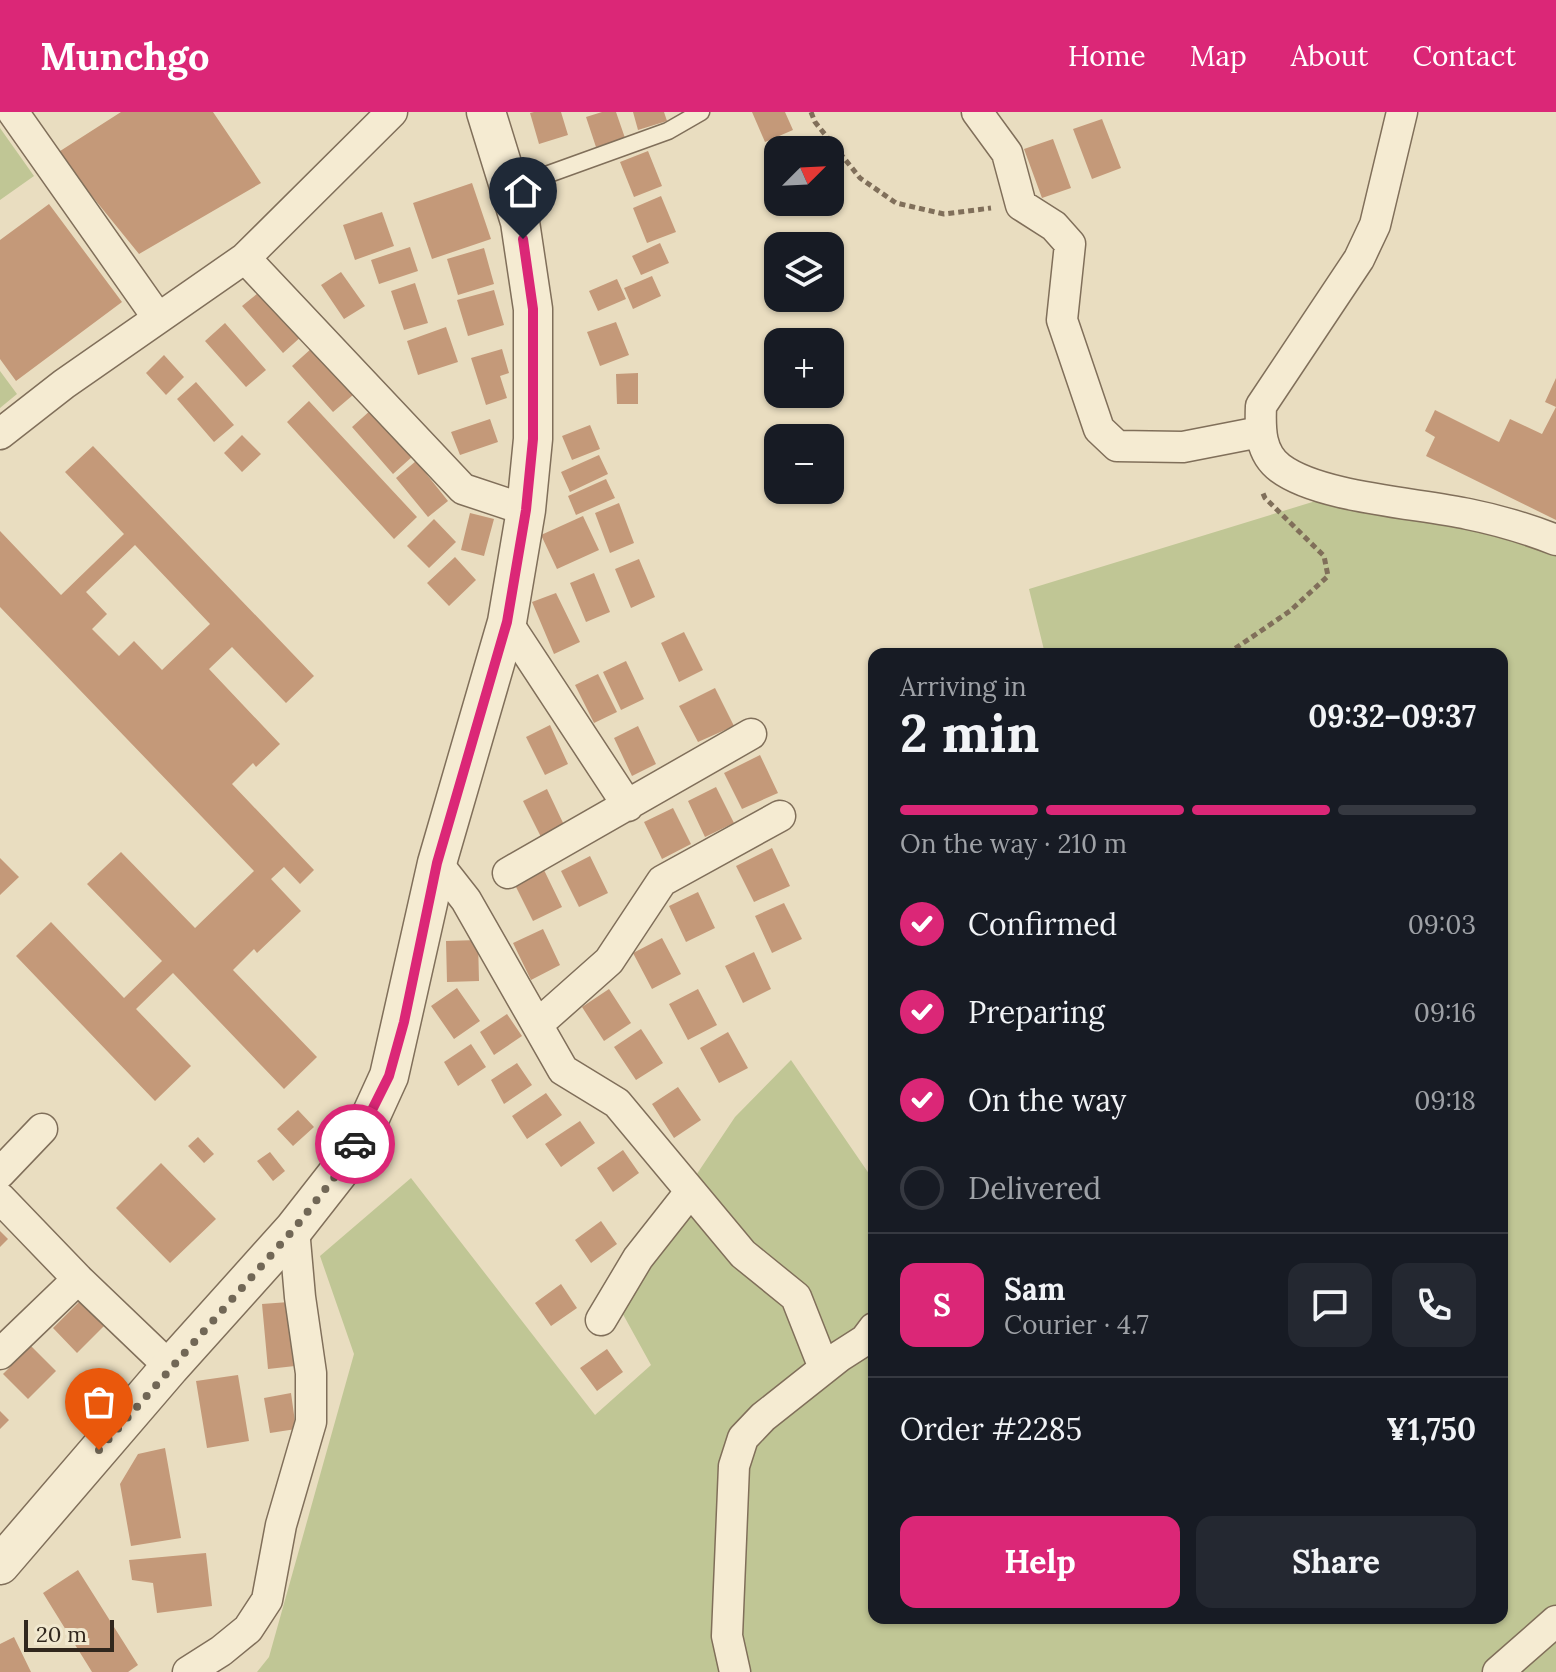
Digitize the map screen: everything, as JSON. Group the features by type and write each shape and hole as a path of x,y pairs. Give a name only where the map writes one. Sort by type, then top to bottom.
{"street":[{"path":"13,112 158,318"},
{"path":"0,434 64,384 245,258 392,112"},
{"path":"0,1565 170,1367 294,1229 341,1169 368,1122 389,1076 404,1022 437,863 507,622 526,510 533,439 533,309 520,222 486,112"},
{"path":"977,112 1007,153 1021,205 1054,226 1070,244 1062,320 1099,429 1117,446 1183,447 1262,440"},
{"path":"1428,112 1400,116 1375,225 1359,259 1261,406 1262,440 1278,467 1309,482 1362,496 1470,514 1556,540"},
{"path":"245,258 463,489 526,510"},
{"path":"507,622 628,806"},
{"path":"508,873 751,734"},
{"path":"538,1024 609,961 662,881 780,816"},
{"path":"437,863 466,900 563,1070 617,1103 743,1254 796,1297 824,1368"},
{"path":"0,1173 42,1129"},
{"path":"601,1320 638,1258 690,1192"},
{"path":"0,1198 78,1279 170,1367"},
{"path":"188,1672 248,1629 267,1600 281,1525 311,1422 311,1373 294,1229"},
{"path":"0,1354 78,1279"},
{"path":"735,1672 727,1636 734,1466 743,1438 824,1368 868,1336"},
{"path":"1498,1672 1556,1621"}],"lane":[{"path":"508,189 668,131 701,112"}],"path":[{"path":"811,112 815,122 860,178 896,203 944,214 1021,205"},
{"path":"1236,648 1290,611 1328,576 1324,556 1265,498 1261,487 1262,440"}],"green space":[{"path":"0,128 34,176 0,200"},
{"path":"0,371 17,394 0,408"},
{"path":"1345,492 1556,528 1556,1672 257,1672 269,1657 354,1354 320,1256 411,1178 595,1415 651,1365 614,1298 735,1117 791,1060 868,1172 868,1624 1508,1624 1508,648 1044,648 1029,589"}],"building":[{"path":"121,112 213,112 261,183 139,254 57,153"},
{"path":"561,112 568,135 539,144 530,113"},
{"path":"616,112 625,138 596,147 586,117"},
{"path":"633,112 664,112 667,121 638,130"},
{"path":"752,112 785,112 793,130 779,136 764,136 764,140"},
{"path":"1102,119 1121,168 1092,179 1073,129"},
{"path":"1053,139 1071,188 1042,198 1024,149"},
{"path":"648,151 662,186 634,197 620,162"},
{"path":"472,183 491,239 432,259 413,203"},
{"path":"661,196 676,232 647,243 633,208"},
{"path":"49,204 122,302 16,381 0,359 0,240"},
{"path":"382,212 394,246 355,260 343,225"},
{"path":"660,243 669,263 641,275 632,256"},
{"path":"410,247 418,271 379,284 371,260"},
{"path":"484,248 494,284 458,295 447,259"},
{"path":"341,272 365,306 344,319 321,285"},
{"path":"652,276 661,296 633,309 624,288"},
{"path":"617,279 626,299 598,311 589,291"},
{"path":"415,283 428,323 404,330 391,291"},
{"path":"263,289 303,335 283,353 242,306"},
{"path":"494,290 504,325 468,336 457,300"},
{"path":"616,322 629,355 600,366 587,332"},
{"path":"225,323 266,370 246,387 205,341"},
{"path":"446,327 458,362 418,375 407,341"},
{"path":"312,348 353,395 333,412 292,366"},
{"path":"502,349 509,373 500,376 507,398 486,405 471,358"},
{"path":"164,355 184,377 166,395 146,373"},
{"path":"638,373 638,404 617,404 616,374"},
{"path":"1556,378 1556,407 1545,402"},
{"path":"196,382 234,425 214,442 177,399"},
{"path":"309,401 417,517 394,539 287,422"},
{"path":"1556,407 1556,520 1426,456 1435,437 1425,431 1435,410 1499,442 1510,419 1542,434"},
{"path":"372,409 413,456 393,474 352,427"},
{"path":"490,419 498,442 460,455 451,432"},
{"path":"590,425 600,449 572,460 562,436"},
{"path":"242,435 261,454 242,472 224,453"},
{"path":"93,446 314,676 286,703 232,647 209,669 280,744 256,767 253,763 232,784 314,870 300,884 284,867 271,879 301,911 257,953 254,949 233,970 317,1057 284,1089 173,973 136,1009 191,1066 155,1101 16,956 51,922 124,998 162,961 87,884 121,852 195,928 254,871 0,607 0,531 61,595 124,534 65,472","holes":["135,545 210,624 162,670 134,641 119,656 92,629 107,614 86,592"]},
{"path":"599,455 608,474 570,492 561,472"},
{"path":"416,461 448,501 428,517 396,478"},
{"path":"606,479 615,498 576,515 568,496"},
{"path":"619,503 634,543 610,553 595,513"},
{"path":"470,513 494,519 484,556 461,550"},
{"path":"583,516 599,550 557,569 541,535"},
{"path":"434,519 456,542 429,568 407,546"},
{"path":"455,557 476,580 449,606 427,583"},
{"path":"639,559 655,597 631,608 615,569"},
{"path":"594,573 610,612 586,622 570,583"},
{"path":"556,593 580,642 554,654 532,602"},
{"path":"684,632 703,670 679,682 661,643"},
{"path":"626,661 644,699 621,710 603,672"},
{"path":"598,674 617,712 594,723 575,685"},
{"path":"715,688 734,726 698,742 679,706"},
{"path":"550,725 568,764 545,775 526,737"},
{"path":"638,726 656,764 632,776 614,738"},
{"path":"760,755 778,793 742,809 724,773"},
{"path":"716,787 734,823 705,837 688,801"},
{"path":"547,789 565,827 542,839 523,801"},
{"path":"673,808 691,844 662,859 644,822"},
{"path":"772,848 790,886 754,902 736,866"},
{"path":"590,856 608,893 579,907 561,871"},
{"path":"0,858 19,877 0,895"},
{"path":"544,870 562,907 533,921 515,885"},
{"path":"698,892 715,928 686,942 669,906"},
{"path":"784,903 802,939 772,953 755,916"},
{"path":"543,929 560,965 531,980 513,943"},
{"path":"662,938 681,974 652,989 633,953"},
{"path":"478,940 479,981 447,982 446,941"},
{"path":"754,952 771,989 743,1003 725,966"},
{"path":"457,988 480,1021 454,1039 431,1006"},
{"path":"609,989 631,1023 604,1041 582,1007"},
{"path":"698,989 717,1025 688,1040 669,1004"},
{"path":"507,1014 522,1036 494,1055 480,1032"},
{"path":"641,1029 663,1063 636,1080 614,1047"},
{"path":"728,1032 748,1068 719,1083 700,1048"},
{"path":"471,1044 486,1067 458,1086 444,1062"},
{"path":"517,1063 532,1085 504,1104 491,1080"},
{"path":"678,1087 701,1120 674,1138 652,1104"},
{"path":"546,1093 562,1115 527,1139 512,1116"},
{"path":"298,1110 314,1127 293,1146 277,1129"},
{"path":"580,1121 595,1143 561,1167 545,1144"},
{"path":"198,1137 214,1154 204,1163 188,1146"},
{"path":"623,1150 639,1173 613,1192 597,1168"},
{"path":"270,1152 285,1171 273,1181 257,1161"},
{"path":"161,1163 216,1219 170,1263 116,1208"},
{"path":"601,1221 617,1244 591,1263 575,1240"},
{"path":"0,1231 8,1239 0,1247"},
{"path":"561,1284 577,1308 551,1326 535,1303"},
{"path":"81,1300 105,1325 77,1353 53,1328"},
{"path":"289,1302 295,1366 268,1369 262,1304"},
{"path":"31,1346 56,1371 28,1399 3,1374"},
{"path":"607,1349 623,1372 597,1391 580,1368"},
{"path":"238,1375 249,1441 207,1448 196,1381"},
{"path":"291,1393 296,1429 270,1433 264,1398"},
{"path":"0,1411 9,1420 0,1429"},
{"path":"165,1448 181,1538 131,1546 120,1484 138,1454"},
{"path":"206,1553 212,1606 157,1613 153,1583 132,1580 129,1560"},
{"path":"78,1570 138,1665 128,1672 92,1672 43,1593"},
{"path":"14,1637 31,1672 0,1672 0,1644"}],"way so far":[{"path":"99,1450 294,1229 341,1169 355,1144"}],"route":[{"path":"355,1144 389,1076 404,1022 437,863 507,622 526,510 533,439 533,309 523,239"}]}
